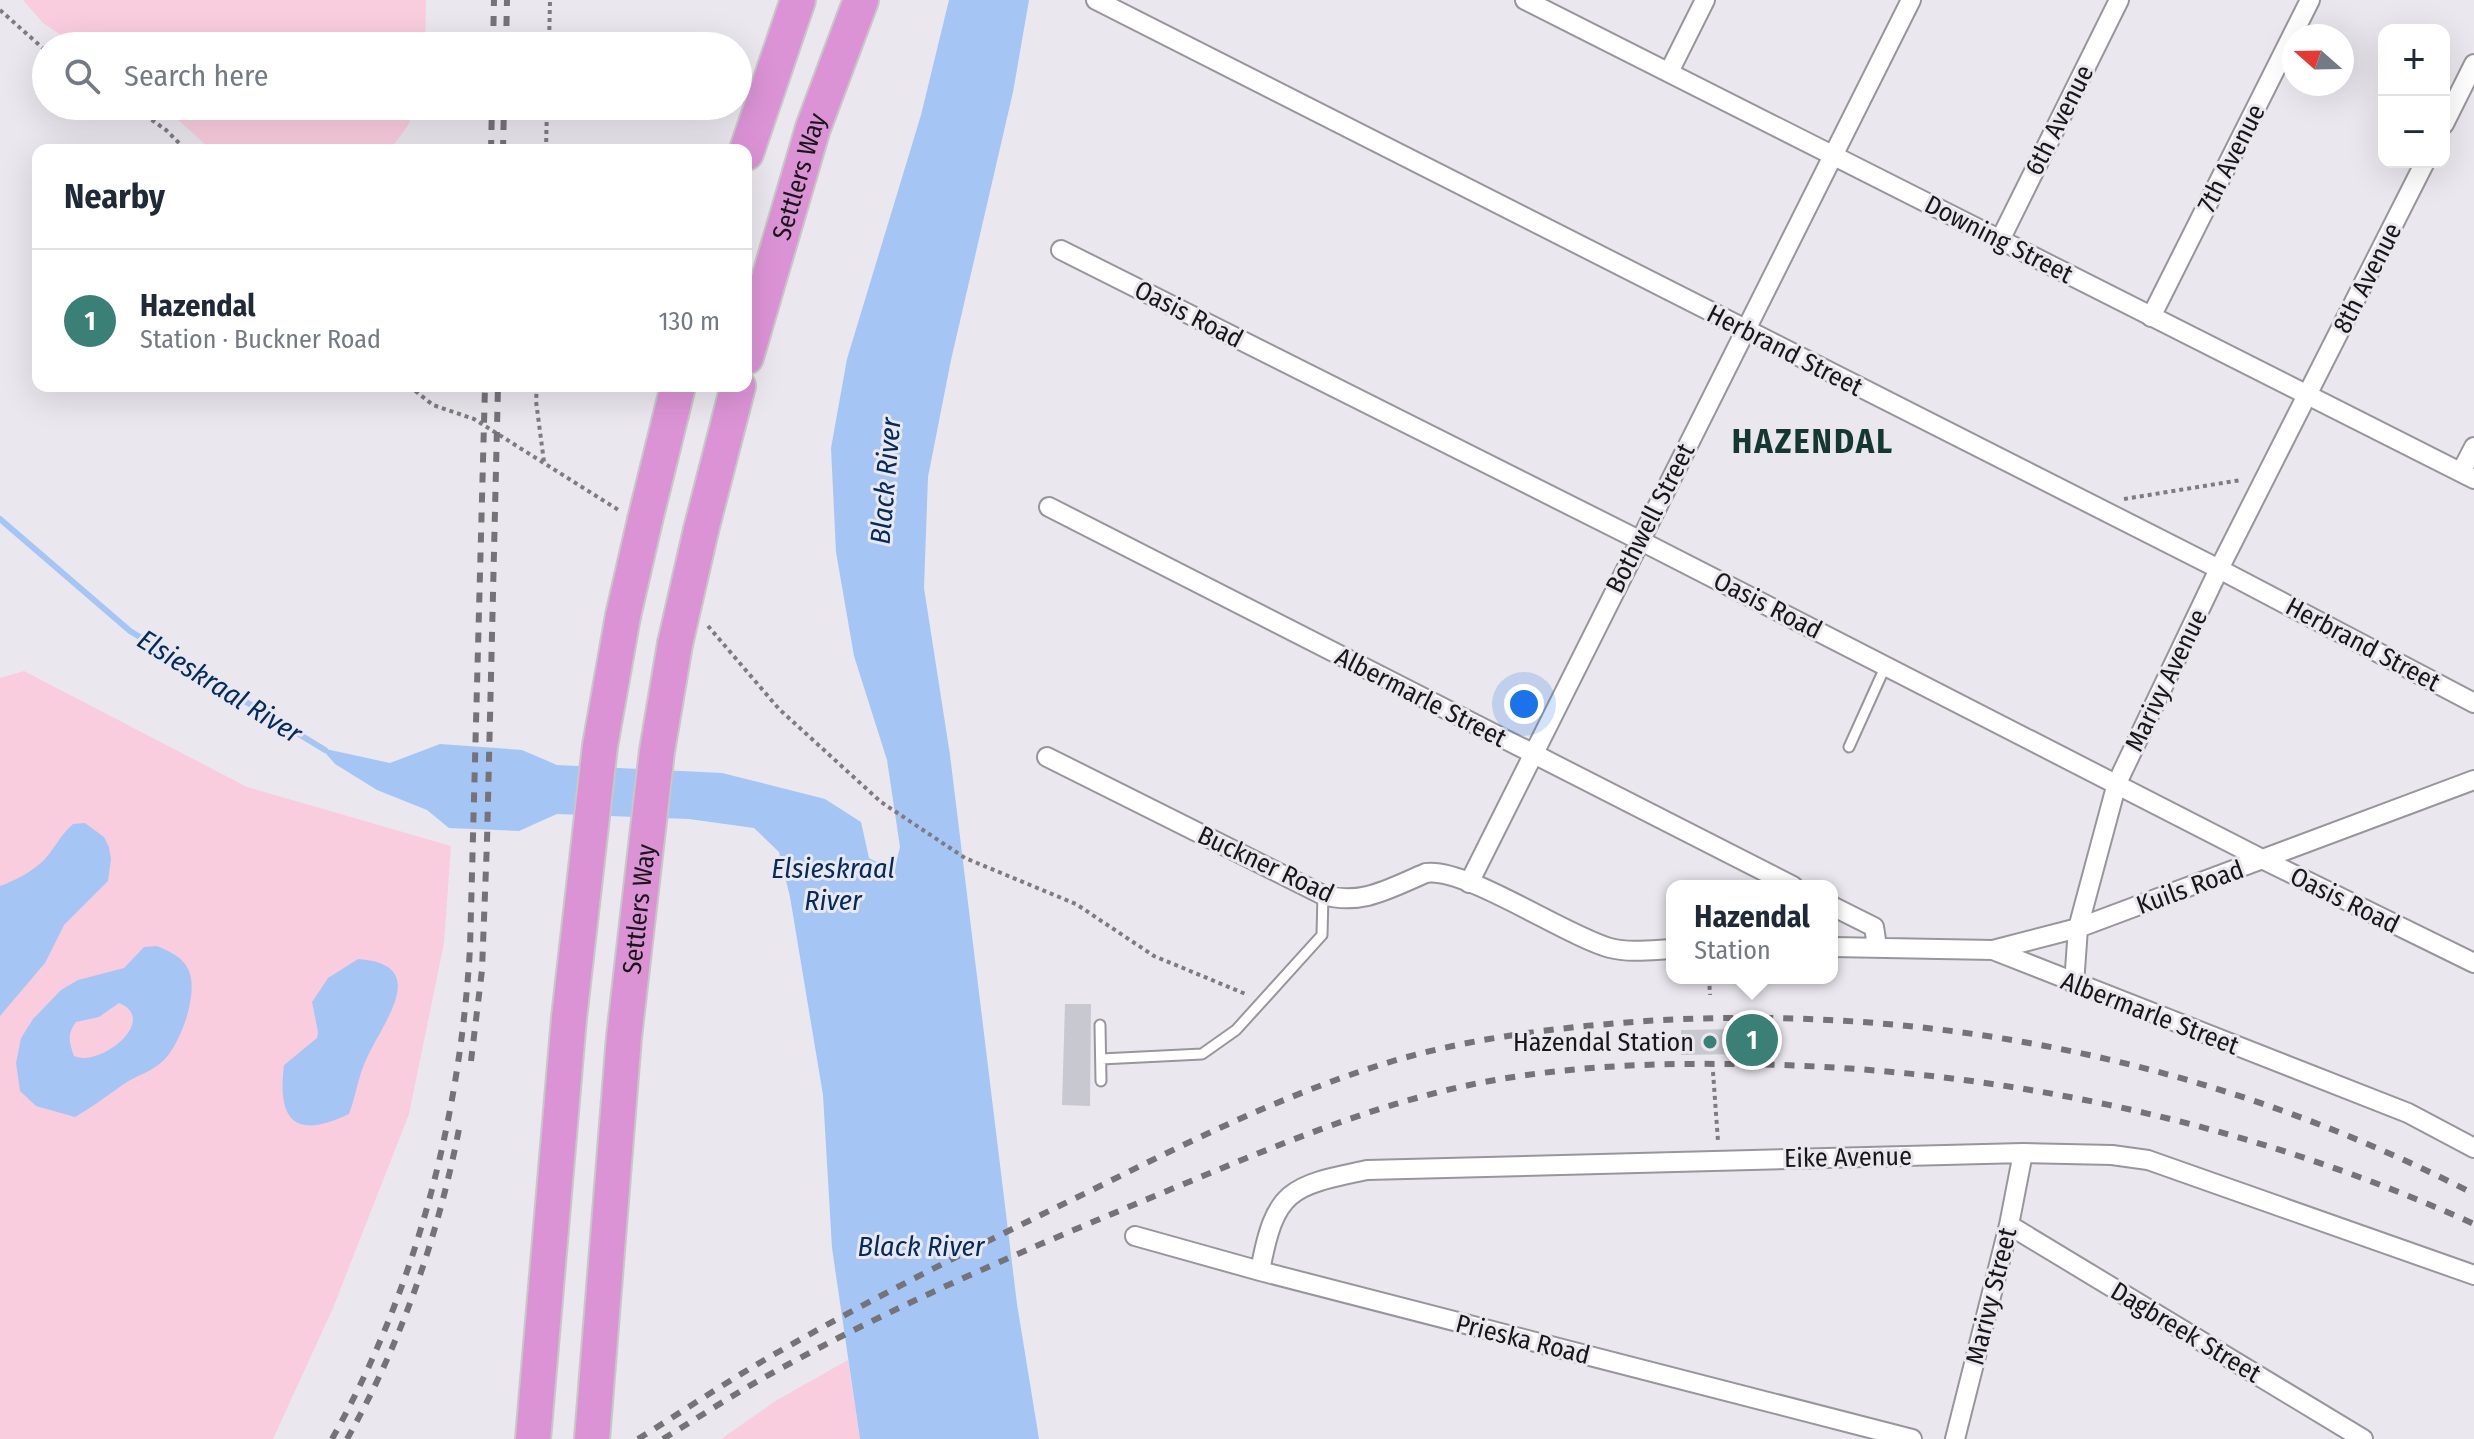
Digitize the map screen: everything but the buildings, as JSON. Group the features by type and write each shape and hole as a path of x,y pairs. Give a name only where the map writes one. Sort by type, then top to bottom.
{"highway":[{"path":"749,144 798,0"},
{"name":"Settlers Way","path":"752,336 813,128 861,0"},
{"path":"533,1439 569,1018 600,746 636,520 676,392"},
{"name":"Settlers Way","path":"594,1423 624,1037 657,751 675,644 736,392"}],"street":[{"name":"Herbrand Street","path":"1096,0 2092,504 2474,703"},
{"name":"Downing Street","path":"1525,0 2468,475"},
{"path":"1669,72 1705,0"},
{"name":"Bothwell Street","path":"1469,883 1911,0"},
{"name":"6th Avenue","path":"2000,240 2119,0"},
{"name":"7th Avenue","path":"2151,317 2310,0"},
{"path":"2450,112 2474,64"},
{"name":"8th Avenue","path":"2309,394 2422,168"},
{"name":"Oasis Road","path":"1061,250 1886,665 2264,860 2474,963"},
{"name":"Marivy Avenue","path":"2074,984 2078,928 2117,783 2219,569 2309,394"},
{"path":"2468,475 2474,447"},
{"name":"Albermarle Street","path":"1049,507 1781,880"},
{"name":"Buckner Road","path":"1047,757 1323,895 1343,901 1361,899 1426,873 1437,872 1469,883 1612,948 1666,949"},
{"name":"Kuils Road","path":"1993,950 2078,928 2474,780"},
{"path":"1838,909 1874,927 1877,946 1838,947"},
{"name":"Albermarle Street","path":"1877,946 1993,950 2408,1113 2474,1148"},
{"name":"Marivy Street","path":"1955,1439 2009,1225 2023,1153"},
{"name":"Eike Avenue","path":"1260,1271 1268,1231 1278,1208 1290,1194 1306,1185 1367,1170 2023,1153 2112,1155 2148,1160 2474,1275"},
{"name":"Dagbreek Street","path":"2009,1225 2363,1439"},
{"name":"Prieska Road","path":"1135,1236 1912,1439"}],"lane":[{"path":"1849,747 1886,665"},
{"path":"1101,1059 1202,1054 1236,1030 1322,935 1323,895"},
{"path":"1100,1025 1101,1081"}],"path":[{"path":"549,32 550,0"},
{"path":"0,10 32,39"},
{"path":"152,120 180,144"},
{"path":"546,144 547,120"},
{"path":"417,392 433,405 474,419 636,520"},
{"path":"537,392 544,462"},
{"path":"2092,504 2267,475"},
{"path":"707,624 779,709 881,802 965,858 1076,904 1154,956 1265,1001"},
{"path":"1709,984 1710,995"},
{"path":"1713,1072 1718,1150"}],"shaded area":[{"path":"23,0 426,0 425,32 56,32 43,23"},
{"path":"178,120 410,120 394,144 204,144"},
{"path":"24,671 247,787 451,846 444,943 409,1114 333,1308 273,1439 0,1439 0,678"},
{"path":"848,1360 860,1439 721,1439 777,1400"}],"water":[{"name":"Black River","path":"949,0 1029,0 1013,92 951,360 928,477 924,588 950,755 1017,1304 1039,1439 860,1439 832,1248 823,1095 790,897 779,852 754,828 689,819 557,814 519,831 449,828 427,810 377,790 335,764 321,748 390,763 440,744 522,750 557,765 722,773 825,799 861,822 869,858 894,871 900,847 887,760 854,656 836,552 831,448 847,359 921,115"},
{"path":"85,823 104,837 109,847 108,881 64,925 45,963 0,1016 0,886 40,864 73,824"},
{"path":"157,946 174,954 187,967 191,977 187,1015 170,1052 155,1067 75,1117 36,1106 20,1091 16,1063 21,1038 33,1019 61,990 78,980 124,968 144,947","holes":["119,1003 130,1011 133,1020 122,1040 98,1055 85,1058 74,1056 70,1038 76,1022 99,1017"]},
{"path":"358,959 381,963 393,972 398,983 396,998 363,1066 349,1114 330,1122 303,1125 287,1112 284,1065 317,1038 312,1002 328,978"}],"waterway":[{"name":"Elsieskraal River","path":"0,519 130,631 325,750"}],"railway":[{"path":"493,32 494,0"},
{"path":"506,32 507,0"},
{"path":"491,144 492,120"},
{"path":"503,144 504,120"},
{"path":"332,1439 362,1382 410,1263 429,1201 456,1076 470,948 485,392"},
{"path":"471,1061 482,970 498,392"},
{"path":"638,1439 762,1361 856,1309 1237,1120 1314,1088 1393,1061 1455,1045 1551,1030 1646,1021 1753,1018 1860,1022 1967,1033 2072,1051 2175,1077 2277,1109 2377,1148 2474,1194"},
{"path":"663,1439 771,1373 879,1318 1019,1253 1162,1193 1318,1130 1398,1103 1479,1083 1541,1073 1603,1067 1728,1064 1823,1067 2014,1087 2203,1127 2386,1187 2474,1224"},
{"path":"347,1439 385,1364 416,1286 441,1206 460,1124"}],"place":[{"name":"Hazendal","path":"1752,1040"},
{"name":"Hazendal Station","path":"1710,1042"}],"district":[{"name":"HAZENDAL","path":"1813,441"}]}
